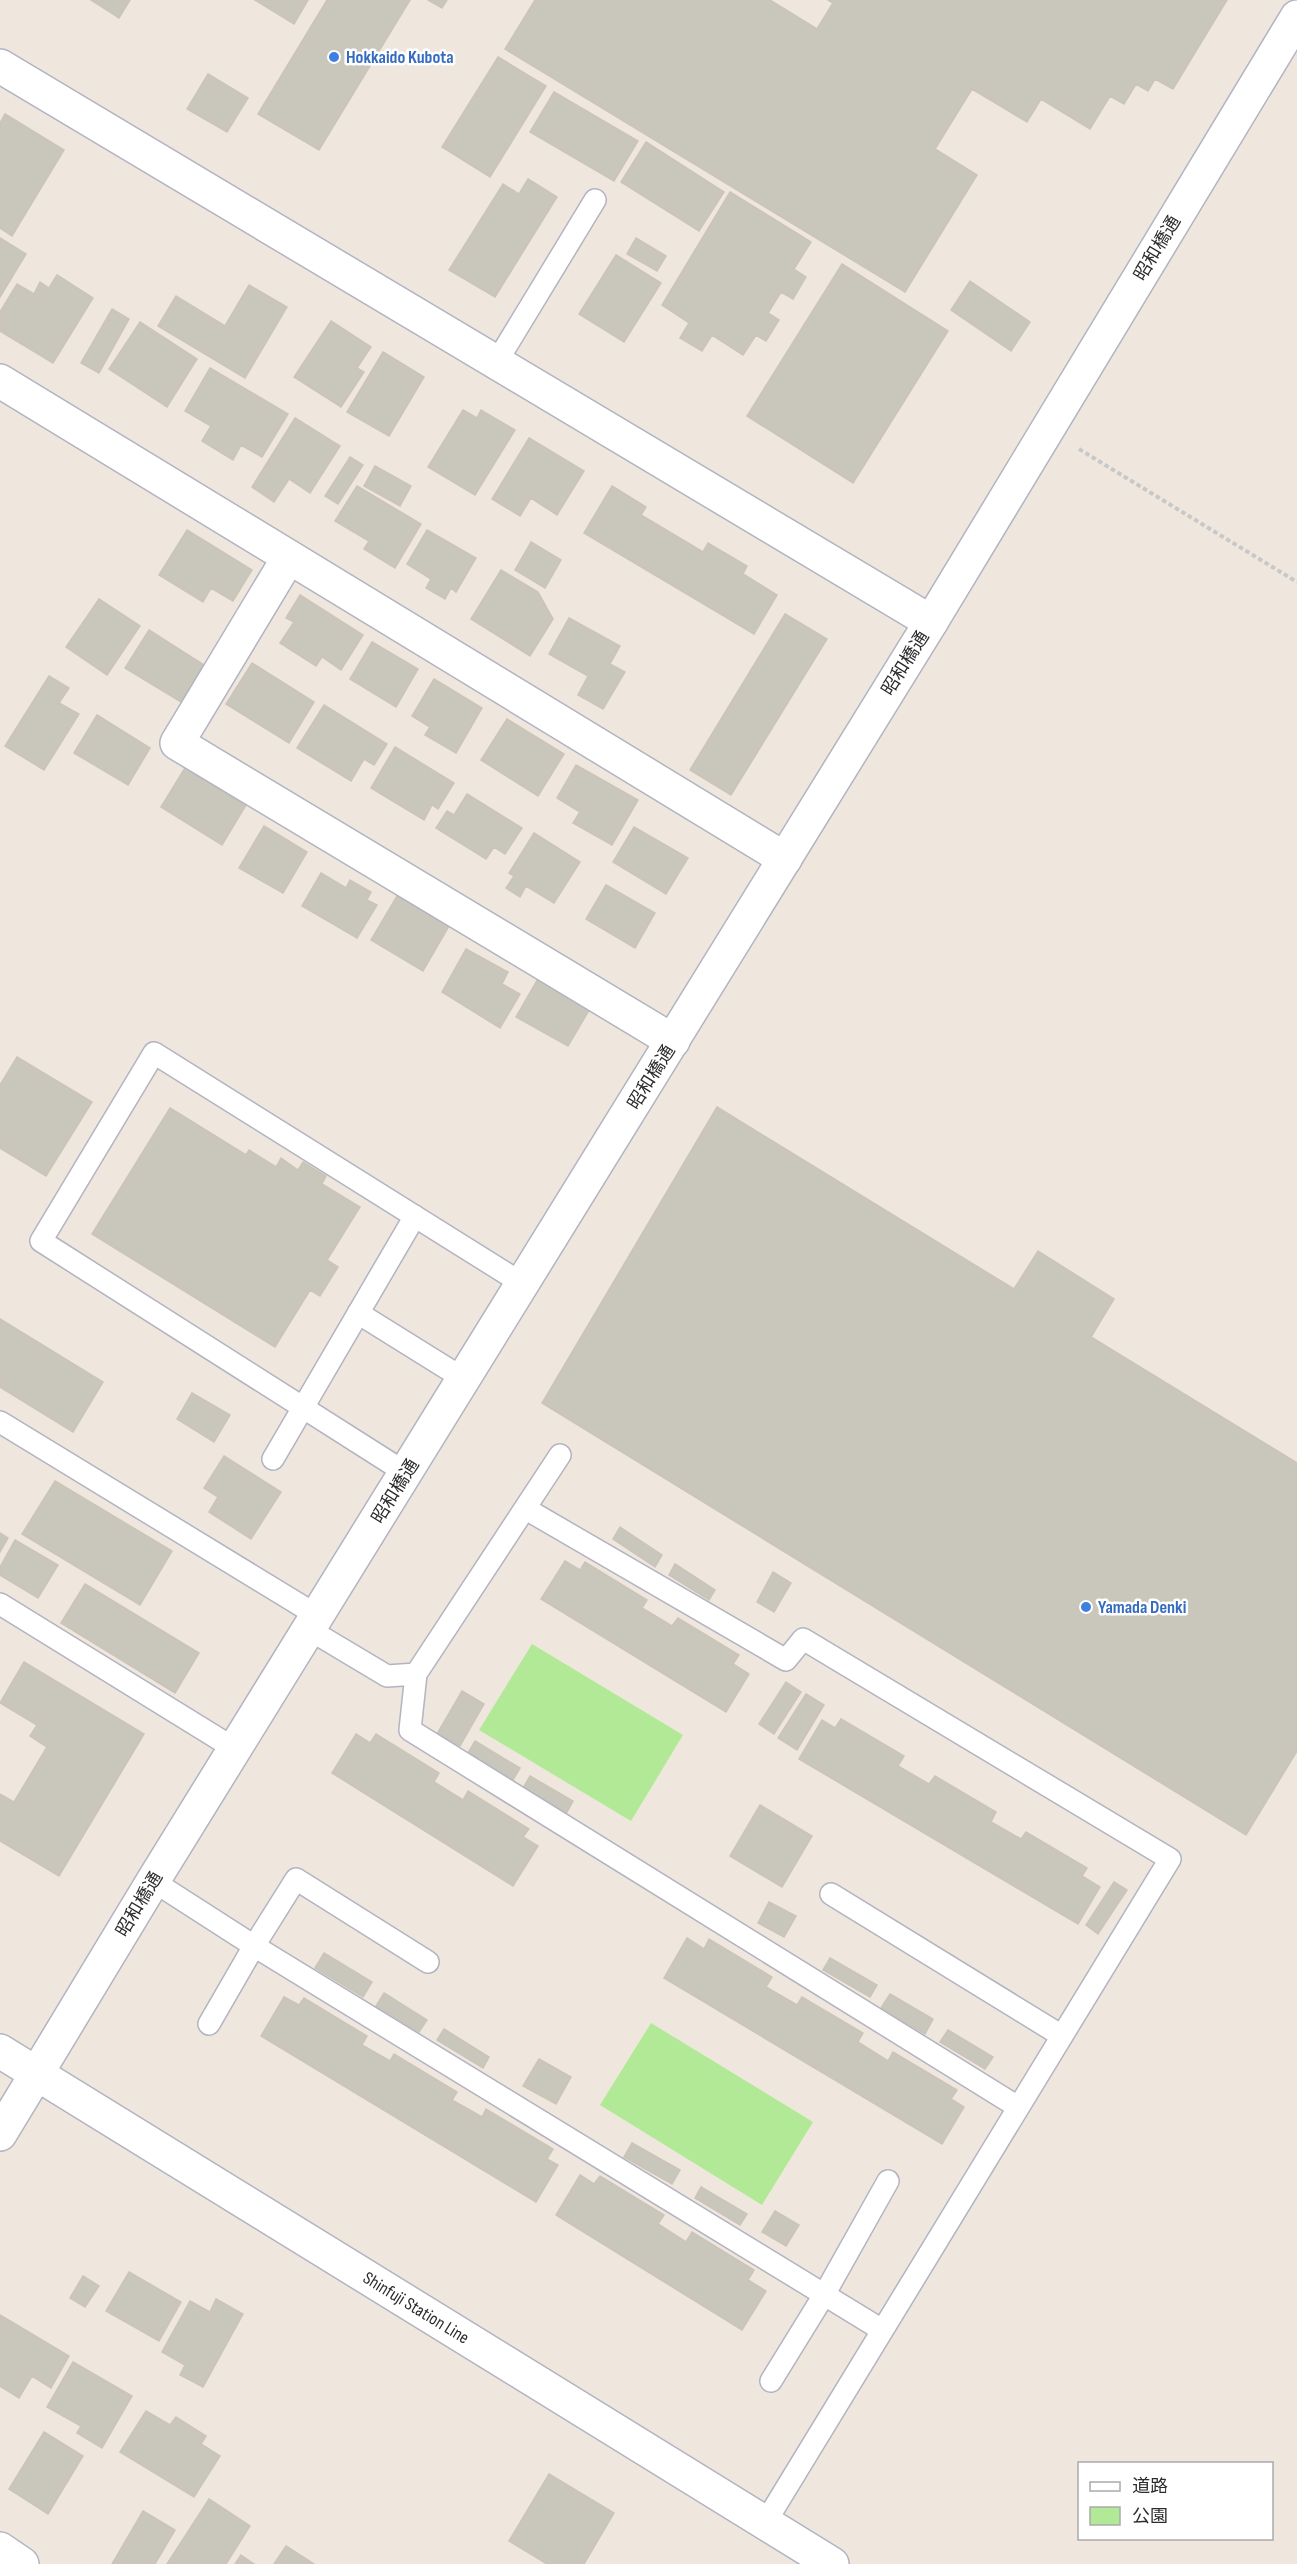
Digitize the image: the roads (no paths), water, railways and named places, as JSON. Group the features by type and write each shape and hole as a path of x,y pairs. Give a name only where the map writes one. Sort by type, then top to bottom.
{"street":[{"name":"昭和橋通","path":"0,2134 153,1881 931,622 1297,18"},
{"path":"0,66 931,622"},
{"path":"0,381 785,859"},
{"path":"290,557 177,743 673,1041"},
{"name":"Shinfuji Station Line","path":"0,2051 832,2564"},
{"path":"0,2549 22,2564"}],"lane":[{"path":"496,363 595,200"},
{"path":"406,1473 41,1242 154,1053 523,1284"},
{"path":"273,1459 415,1216"},
{"path":"358,1313 464,1379"},
{"path":"0,1422 314,1623 387,1676 416,1674"},
{"path":"560,1455 416,1674 410,1730 1018,2107"},
{"path":"526,1509 786,1660 803,1639 1170,1858 765,2523"},
{"path":"0,1604 235,1749"},
{"path":"209,2024 296,1879 428,1962"},
{"path":"153,1881 254,1946 882,2330"},
{"path":"831,1894 1062,2036"},
{"path":"771,2381 824,2295 888,2181"}],"place":[{"name":"Hokkaido Kubota","path":"334,57"},
{"name":"Yamada Denki","path":"1086,1607"}]}
